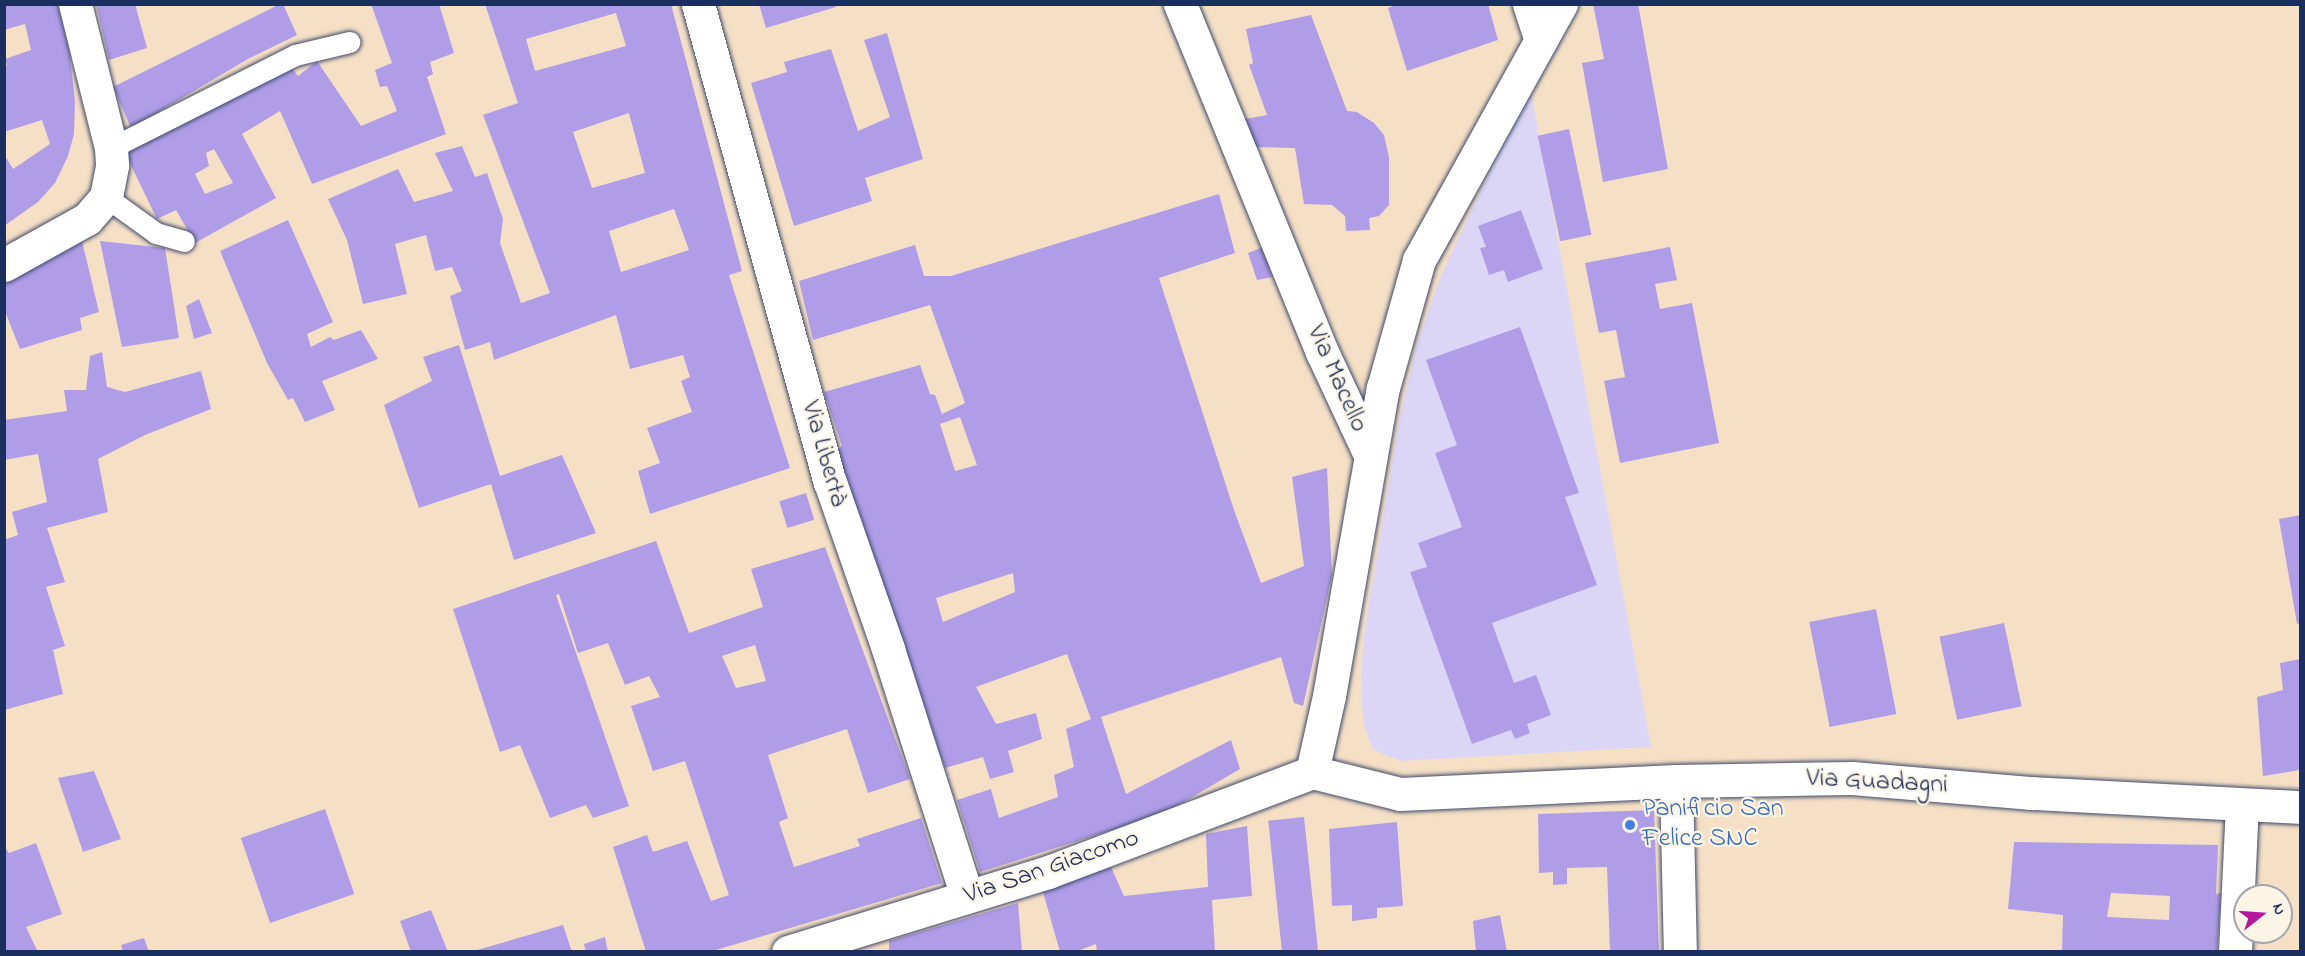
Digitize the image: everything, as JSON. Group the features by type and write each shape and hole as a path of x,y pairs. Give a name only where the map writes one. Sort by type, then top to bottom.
{"street":[{"path":"4,265 87,219 106,197 112,165 111,148 75,4"},
{"name":"Via Libertà","path":"698,4 830,482 888,649 967,897"},
{"name":"Via Macello","path":"1180,4 1322,352 1370,455 1329,696 1312,772"},
{"path":"1528,4 1541,40"},
{"path":"1370,455 1383,388 1419,260 1561,4"},
{"name":"Via San Giacomo","path":"788,951 1048,872 1312,772"},
{"name":"Via Guadagni","path":"1312,772 1400,794 1676,781 1852,778 2242,806 2301,807"},
{"path":"1676,781 1680,951"},
{"path":"2235,951 2242,806"}],"lane":[{"path":"111,148 295,55 349,42"},
{"path":"106,197 156,233 184,241"}],"shaded area":[{"path":"1530,87 1651,747 1401,761 1373,750 1365,729 1361,673 1364,636 1398,426 1416,347 1441,275"}],"building":[{"path":"4,4 58,4 69,48 75,101 74,134 68,156 55,183 38,202 4,226 4,154 13,169 50,144 42,120 4,132 4,67 7,66 5,59 31,50 25,24 4,30"},
{"path":"96,4 135,4 147,48 109,60"},
{"path":"283,4 297,35 248,59 131,128 113,87"},
{"path":"371,4 439,4 454,53 430,62 433,74 427,77 446,134 312,184 280,111 242,134 276,198 195,243 176,210 157,219 123,149 290,66 298,76 317,61 361,126 397,111 387,86 380,87 375,70 392,63","holes":["214,149 233,183 205,194 195,174 209,166 206,153"]},
{"path":"485,4 671,4 742,271 729,275 790,468 650,514 638,471 660,463 647,428 692,412 681,381 690,377 683,355 630,369 616,315 494,360 490,342 465,350 450,296 462,291 452,267 435,271 426,235 395,244 407,294 363,304 347,240 328,199 398,169 414,202 453,191 435,153 462,146 475,177 487,173 503,219 500,243 521,303 550,293 483,115 518,103","holes":["616,13 626,46 535,71 526,39","629,113 645,173 592,188 573,132","674,209 689,250 621,272 609,231"]},
{"path":"759,4 835,4 836,7 766,28"},
{"path":"1398,4 1488,4 1498,40 1407,71 1388,8"},
{"path":"1593,4 1638,4 1668,169 1603,182 1582,63 1604,59"},
{"path":"1311,15 1347,111 1357,112 1374,123 1384,135 1389,157 1389,205 1379,216 1369,218 1370,230 1346,231 1345,216 1332,205 1304,204 1295,148 1255,147 1245,119 1267,115 1249,65 1253,63 1246,29"},
{"path":"887,33 923,159 865,178 872,201 794,226 751,83 787,72 784,62 831,49 858,131 890,117 864,40"},
{"path":"1569,129 1591,235 1560,241 1538,136"},
{"path":"1219,194 1235,253 1159,278 1234,510 1261,583 1304,566 1292,477 1327,468 1332,575 1303,706 1294,703 1281,657 1101,717 1126,794 1231,740 1240,769 1165,813 980,872 957,800 991,789 999,818 1058,797 1054,775 1074,767 1066,729 1091,719 1067,654 976,687 996,724 1036,713 1042,739 1008,751 1014,772 990,779 983,757 945,768 836,451 842,446 824,392 920,365 930,394 935,395 942,414 965,403 930,305 813,340 799,281 915,245 924,276 951,276","holes":["960,417 977,465 955,471 940,424","1013,573 1015,592 943,622 936,598"]},
{"path":"1521,210 1543,269 1508,282 1504,270 1489,275 1480,248 1486,247 1478,226"},
{"path":"288,220 333,322 307,334 311,347 330,337 334,340 361,330 378,359 322,381 335,410 305,422 293,398 288,400 267,363 220,251"},
{"path":"82,241 99,312 80,318 82,330 20,349 4,309 4,274"},
{"path":"100,241 165,248 179,338 122,347"},
{"path":"1263,247 1272,277 1257,280 1248,253"},
{"path":"1670,247 1677,280 1655,284 1660,309 1692,303 1719,443 1620,463 1604,381 1625,377 1616,330 1599,333 1585,263"},
{"path":"199,299 212,333 194,339 186,306"},
{"path":"1520,327 1579,493 1565,497 1597,585 1492,623 1514,683 1536,675 1551,715 1527,724 1530,733 1515,739 1511,730 1472,744 1410,572 1427,567 1418,543 1462,527 1435,453 1457,445 1426,360"},
{"path":"459,345 500,476 562,455 596,533 514,560 491,484 419,508 384,405 432,381 423,357"},
{"path":"102,352 107,387 125,392 201,371 211,409 145,435 98,459 108,512 47,528 65,582 46,587 65,646 53,650 63,694 4,710 4,540 18,535 12,512 47,502 38,454 4,460 4,420 67,411 64,390 86,390 90,356"},
{"path":"806,493 814,520 787,528 779,501"},
{"path":"2300,515 2300,623 2297,624 2279,519"},
{"path":"656,541 689,633 763,607 751,569 825,547 910,779 868,793 847,729 768,755 788,818 779,822 794,867 860,846 857,839 921,818 942,883 709,952 646,952 613,847 647,835 653,852 687,841 711,901 729,895 685,761 653,771 631,706 660,697 649,676 625,685 608,643 578,653 559,594 556,595 629,806 593,818 586,805 550,818 520,745 500,752 453,609","holes":["755,645 766,681 736,688 722,656"]},
{"path":"1876,609 1896,714 1830,727 1809,622"},
{"path":"2004,623 2022,706 1957,720 1939,637"},
{"path":"2300,659 2300,770 2263,776 2257,697 2283,690 2280,663"},
{"path":"94,771 121,839 83,852 58,778"},
{"path":"325,809 354,894 270,923 241,838"},
{"path":"1654,810 1659,952 1610,952 1607,867 1567,868 1567,884 1553,885 1553,872 1539,873 1538,814"},
{"path":"1304,817 1318,952 1282,952 1268,821"},
{"path":"1397,822 1403,906 1377,908 1377,918 1352,921 1352,905 1332,906 1329,829"},
{"path":"1247,826 1252,896 1212,900 1215,952 1097,952 1096,944 1075,952 1060,952 1043,892 1111,867 1124,896 1208,887 1206,834"},
{"path":"2014,842 2218,845 2216,894 2221,893 2217,952 2062,952 2063,915 2008,909","holes":["2111,893 2170,896 2169,920 2107,917"]},
{"path":"36,843 62,914 26,927 38,952 6,952 4,846 9,853"},
{"path":"1018,903 1022,952 889,952 889,941"},
{"path":"431,910 448,952 411,952 400,921"},
{"path":"1500,915 1507,952 1476,952 1473,921"},
{"path":"563,925 572,952 474,952 474,951"},
{"path":"605,937 608,952 586,952 584,944"},
{"path":"144,938 149,952 123,952 121,945"}],"place":[{"name":"Panificio San Felice SNC","path":"1630,825"}]}
